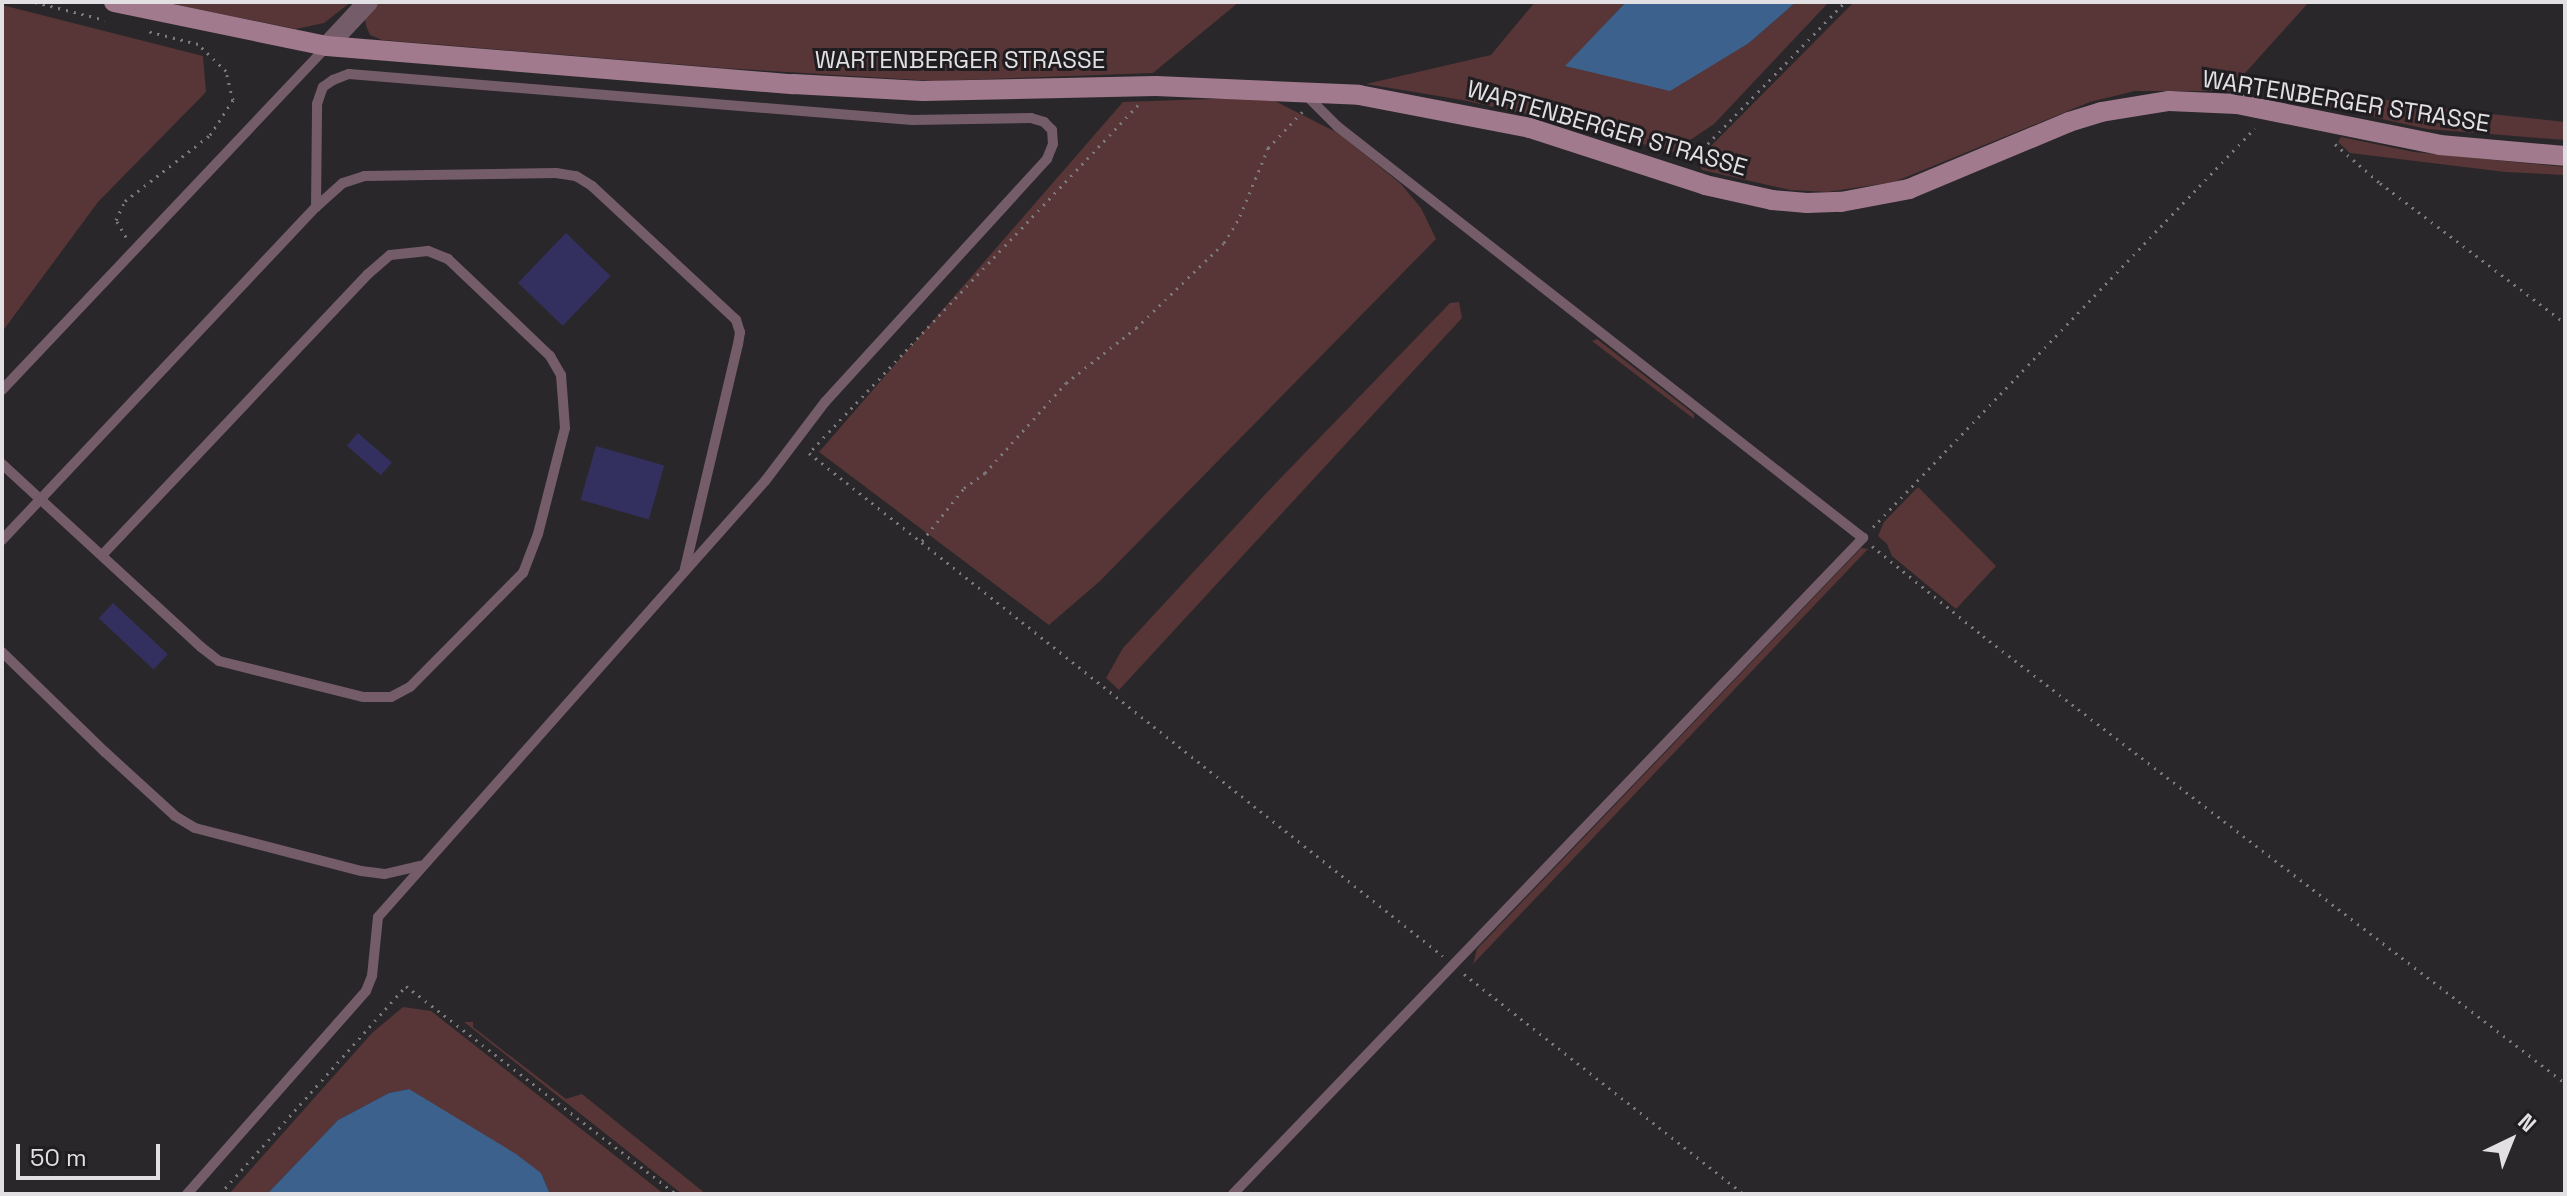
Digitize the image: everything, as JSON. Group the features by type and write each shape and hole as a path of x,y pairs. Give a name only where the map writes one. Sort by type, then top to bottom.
{"main road":[{"name":"WARTENBERGER STRASSE","path":"112,12 327,46 886,90 1156,86 1416,104 1530,128 1677,175 1772,200 1841,202 1909,189 2036,135 2101,112 2146,104 2203,100 2270,110 2440,145 2565,156"}],"street":[{"path":"327,46 368,2"}],"lane":[{"path":"2,390 327,46"},
{"path":"187,1194 366,991 372,976 378,917 784,459 803,427 825,402 1047,159 1053,144 1052,130 1031,118 912,120 349,74 323,87 317,104 316,207"},
{"path":"1233,1194 1863,538 1338,127 1308,97"},
{"path":"2,540 316,207 343,183 364,176 556,173 576,176 592,186 736,320 740,332 685,572"},
{"path":"2,464 41,498 102,555 219,661 363,697 391,697 410,687 523,573 538,534 565,428 561,375 550,356 448,259 428,251 390,255 368,274 102,555"},
{"path":"2,652 175,816 195,828 361,871 400,872 423,865"}],"path":[{"path":"35,2 112,12"},
{"path":"1677,175 1845,2"},
{"path":"134,250 116,220 125,201 210,135 233,100 226,71 198,44 139,29"},
{"path":"1156,86 809,453 1455,965 1492,998 1744,1194"},
{"path":"922,542 964,488 985,473 1066,383 1136,328 1224,243 1240,216 1268,148 1308,97"},
{"path":"2270,110 2199,189 1863,538 1983,636 2565,1083"},
{"path":"2316,121 2333,142 2380,183 2565,323"},
{"path":"220,1194 406,986 676,1194"}],"shaded area":[{"path":"163,2 351,2 324,23 296,29"},
{"path":"379,2 1239,2 1153,73 934,81 723,68 382,40 370,35 365,19"},
{"path":"1535,2 1626,2 1566,66 1749,43 1796,2 1829,2 1714,124 1671,153 1599,130 1462,100 1366,84 1491,55"},
{"path":"1854,2 2309,2 2229,91 2135,91 2090,102 1894,182 1827,192 1790,190 1702,170 1698,162 1706,151"},
{"path":"2,5 203,56 206,92 98,202 2,332"},
{"path":"2316,84 2409,105 2565,122 2565,140 2427,129 2297,100"},
{"path":"1267,97 1338,133 1401,184 1421,208 1436,239 1100,581 1049,625 819,452 1123,102"},
{"path":"2341,137 2414,152 2565,167 2565,175 2505,172 2350,153 2338,142"},
{"path":"1459,302 1462,318 1119,690 1106,678 1123,648 1273,486 1450,303"},
{"path":"1597,339 1694,414 1694,419 1592,341"},
{"path":"1918,487 1996,566 1956,609 1892,556 1887,544 1878,536 1884,522"},
{"path":"1861,548 1868,549 1473,964 1477,949"},
{"path":"403,1007 431,1011 664,1194 550,1194 541,1173 408,1089 389,1093 338,1120 267,1194 229,1194 372,1033"},
{"path":"464,1022 473,1022 473,1027 566,1099 582,1094 706,1194 682,1194"}],"water":[{"path":"1626,2 1796,2 1749,43 1670,91 1565,66"},
{"path":"409,1089 516,1154 541,1173 550,1194 267,1194 338,1120 389,1093"}],"building":[{"path":"566,233 611,276 563,326 518,283"},
{"path":"358,433 392,463 381,475 347,446"},
{"path":"596,446 664,466 649,519 581,500"},
{"path":"113,603 168,654 154,670 99,618"}]}
